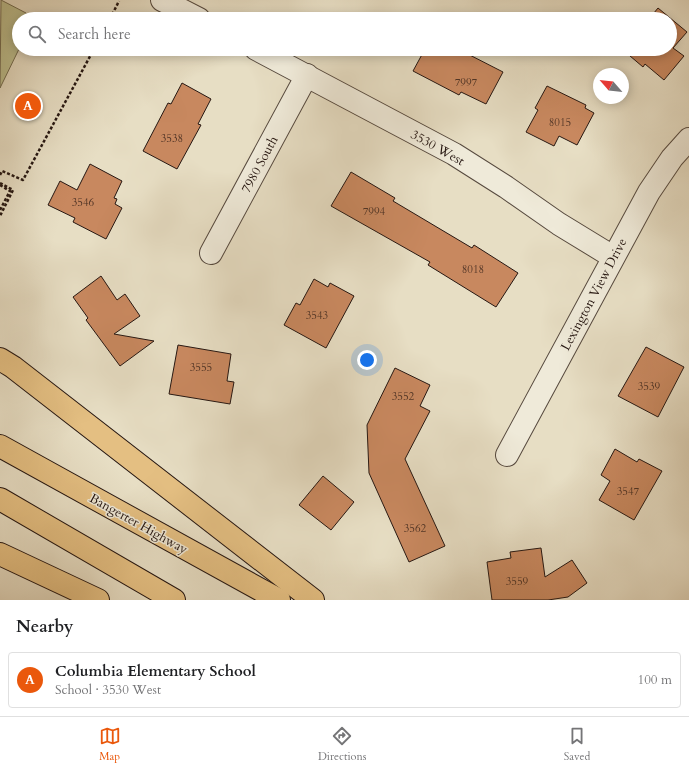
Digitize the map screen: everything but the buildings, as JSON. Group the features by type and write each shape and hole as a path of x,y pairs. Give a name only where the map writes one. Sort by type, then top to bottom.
{"highway":[{"path":"0,360 12,366 313,600"},
{"name":"Bangerter Highway","path":"0,446 279,600"},
{"path":"0,499 174,600"},
{"path":"0,554 98,600"}],"street":[{"path":"162,0 185,12"},
{"name":"3530 West","path":"270,56 454,154 506,186 559,224 613,256"},
{"name":"7980 South","path":"211,253 307,75"},
{"name":"Lexington View Drive","path":"507,455 648,192 672,158 689,139"}],"path":[{"path":"114,12 119,1"},
{"path":"0,175 2,170 23,180 90,56"},
{"path":"0,184 10,191 0,210"},
{"path":"0,184 13,190 0,216"}],"green space":[{"path":"1,0 24,12 12,12 12,56 16,56 0,88"}],"place":[{"name":"Columbia Elementary School","path":"28,106"}]}
